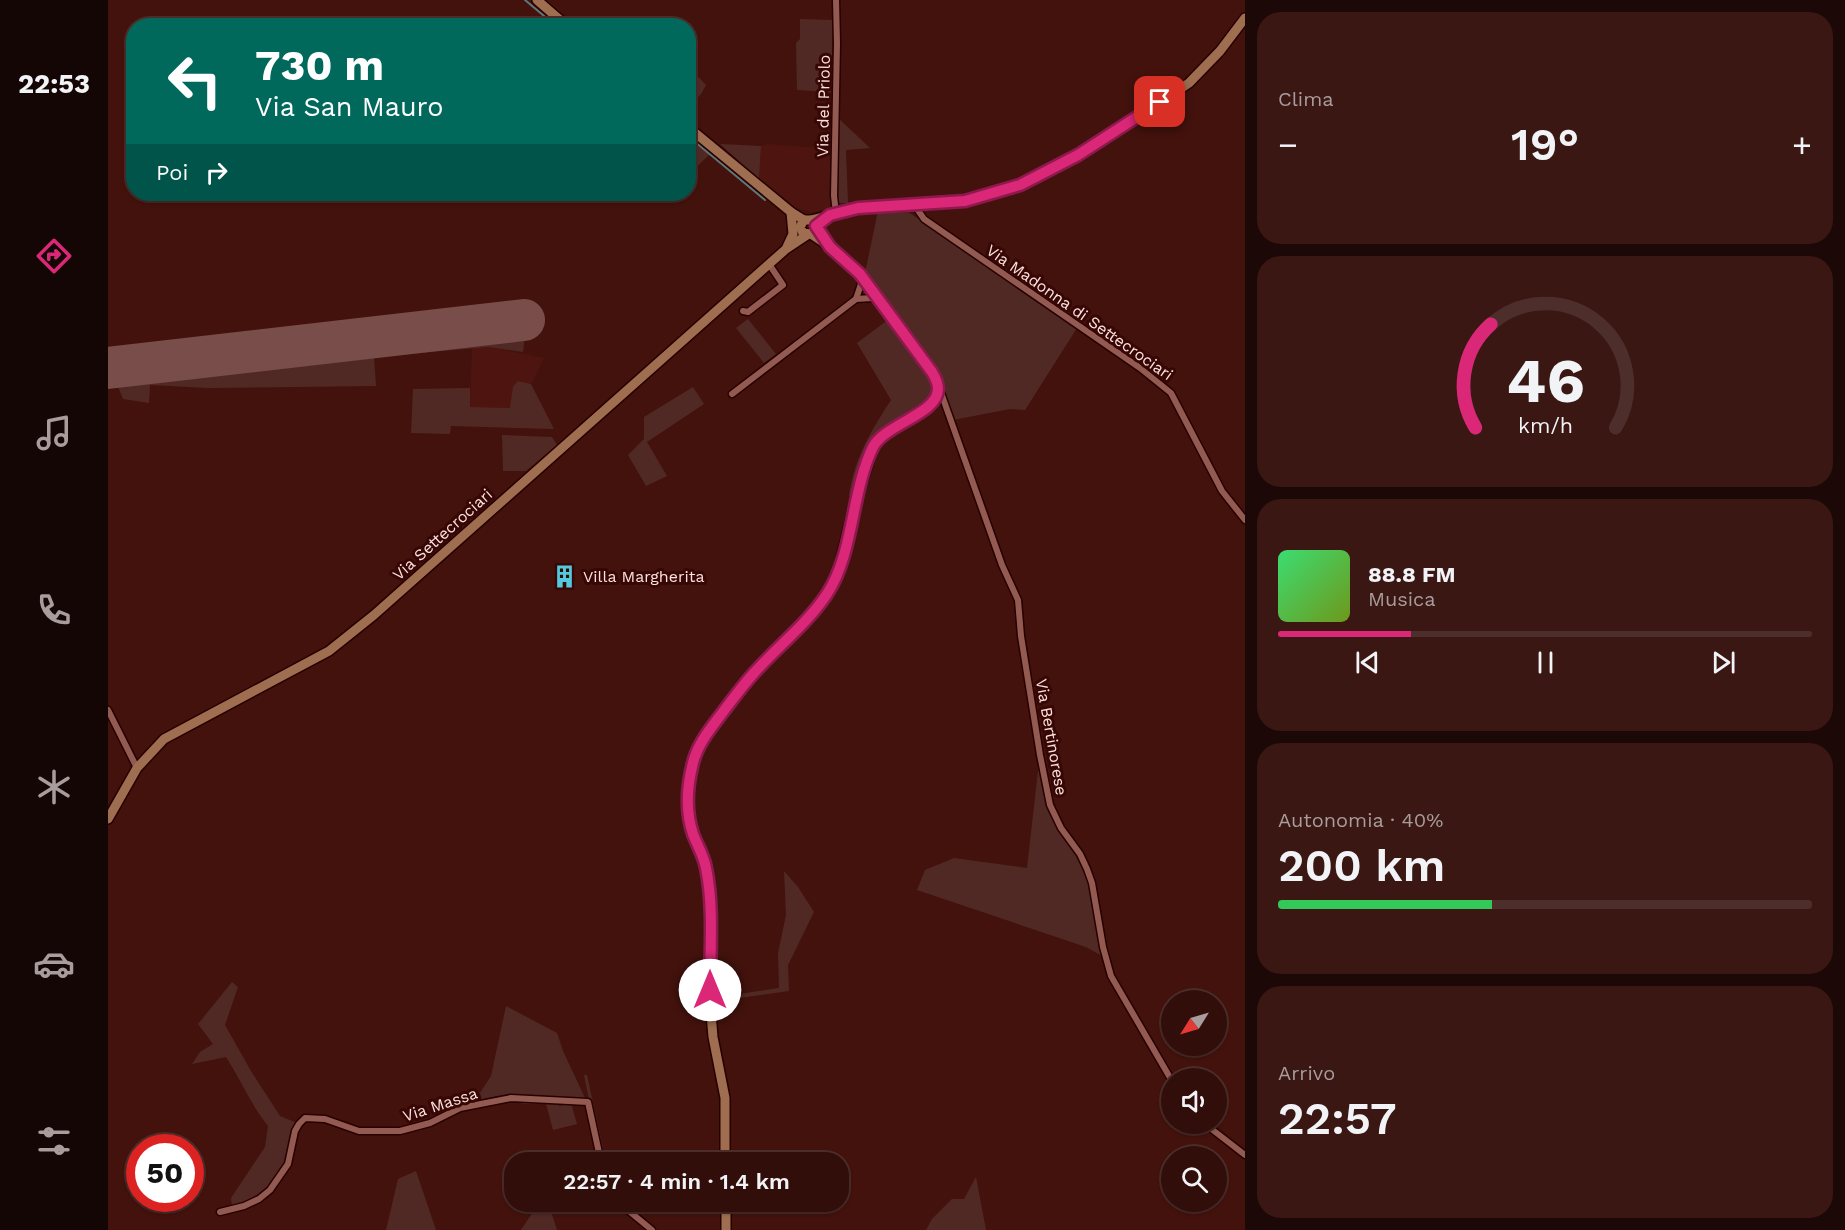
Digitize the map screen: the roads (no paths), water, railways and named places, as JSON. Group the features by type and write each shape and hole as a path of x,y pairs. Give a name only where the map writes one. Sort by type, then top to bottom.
{"main road":[{"path":"537,0 558,18"},
{"name":"Via Settecrociari","path":"108,819 136,768 164,739 329,651 374,615 808,227 833,214 858,208 965,201 1020,185 1078,155 1189,83 1220,51 1245,18"},
{"path":"696,134 791,212 860,274 924,359 938,384 939,391 931,404 885,434 874,446 853,510 836,579 810,618 754,673 724,710 703,738 692,766 688,792 688,815 706,867 710,906 710,990 713,1037 725,1098 725,1152"},
{"path":"786,249 793,234 791,212"},
{"path":"726,1212 726,1230"}],"street":[{"name":"Via del Priolo","path":"833,214 836,0"},
{"name":"Via Madonna di Settecrociari","path":"915,206 924,219 1140,368 1171,393 1222,491 1245,520"},
{"path":"743,311 748,312 783,285 769,264"},
{"path":"860,274 860,296"},
{"path":"732,394 871,288"},
{"path":"860,296 882,303"},
{"name":"Via Bertinorese","path":"938,384 1002,565 1018,600 1021,636 1050,805 1061,828 1080,854 1092,883 1103,947 1111,976 1164,1068"},
{"path":"108,710 136,768"},
{"name":"Via Massa","path":"220,1212 244,1206 259,1199 270,1190 288,1164 299,1124 306,1118 316,1117 359,1131 400,1131 430,1122 460,1108 511,1098 588,1102 599,1152"},
{"path":"1218,1134 1245,1155"},
{"path":"630,1212 652,1230"}],"waterway":[{"path":"525,0 546,18"},
{"path":"696,143 765,200"}],"place":[{"name":"Villa Margherita","path":"565,576"}]}
